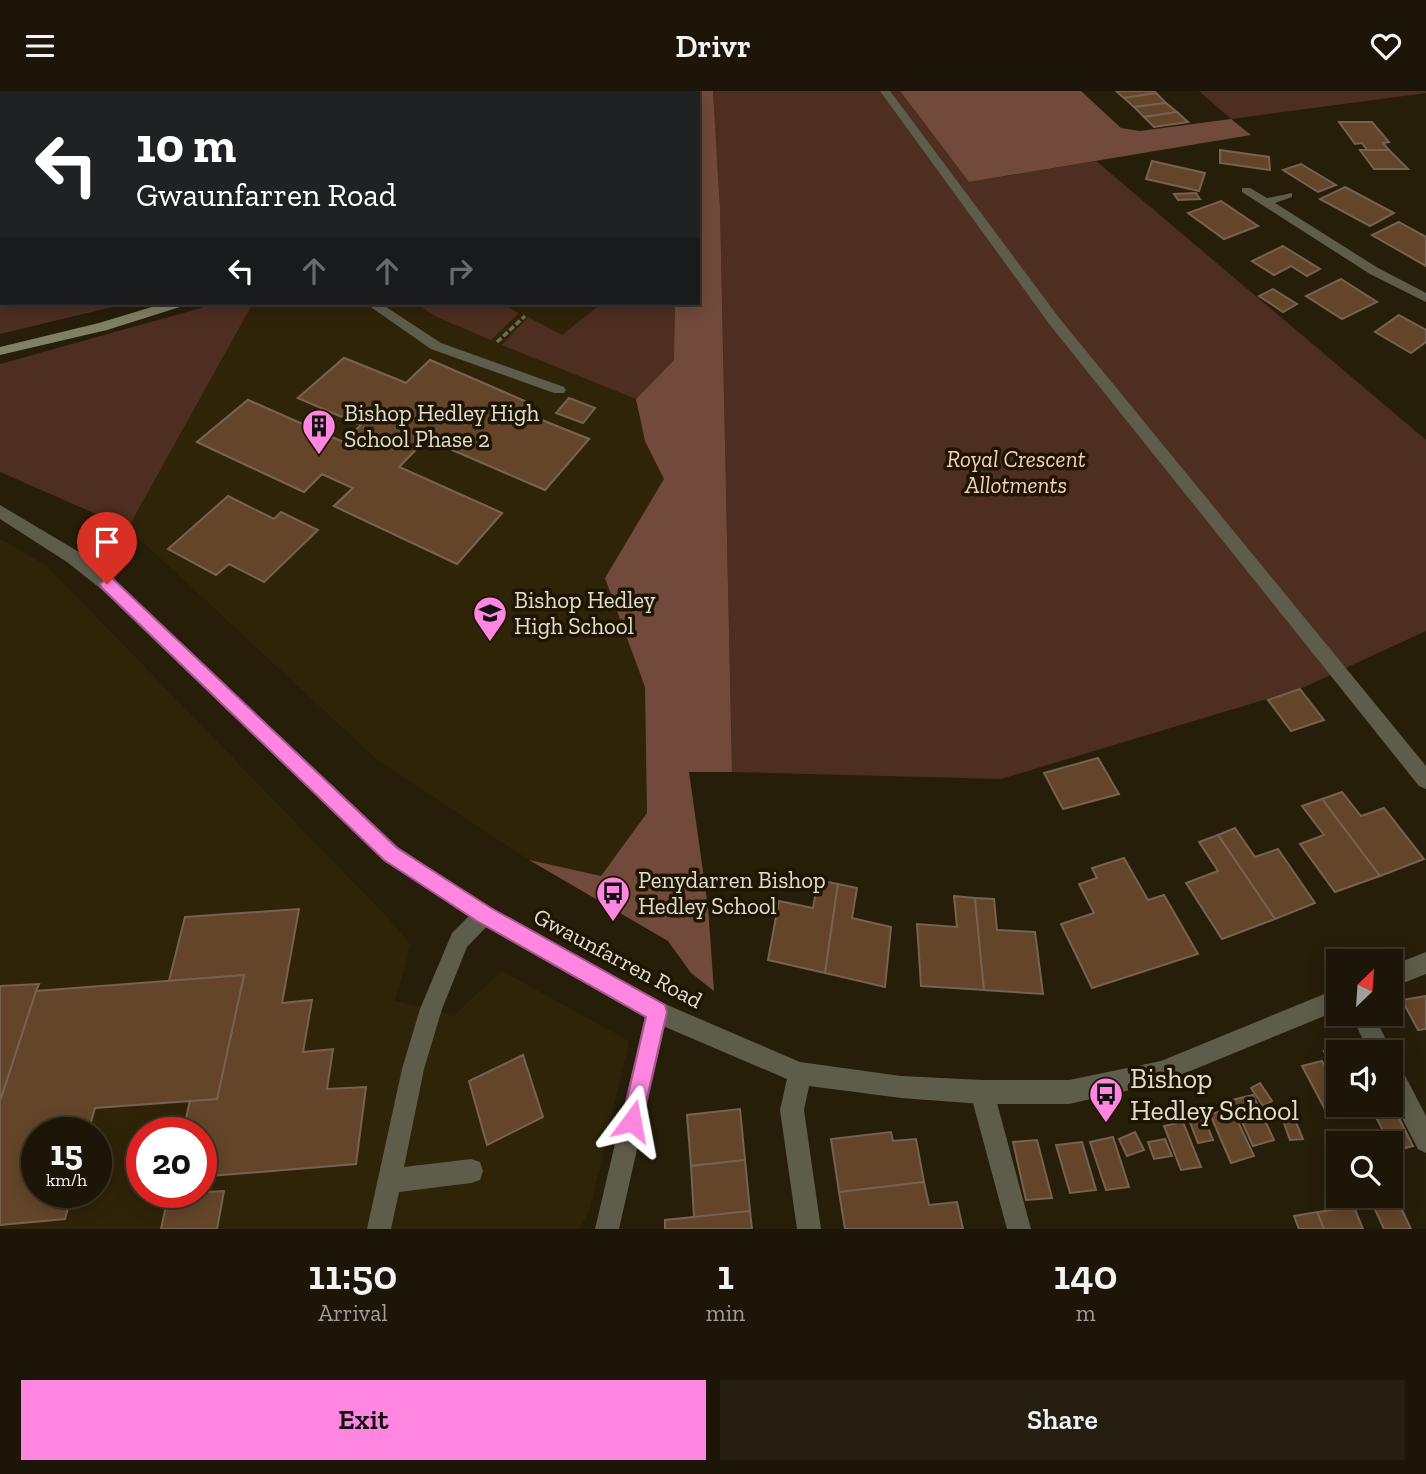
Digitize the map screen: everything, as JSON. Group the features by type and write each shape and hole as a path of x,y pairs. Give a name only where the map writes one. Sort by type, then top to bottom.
{"street":[{"path":"885,91 1050,316 1426,780"},
{"path":"1246,190 1374,271 1426,298"},
{"path":"1266,202 1288,195"},
{"path":"0,351 102,327 171,305"},
{"path":"374,305 436,346 559,390"},
{"name":"Gwaunfarren Road","path":"0,511 74,557 107,584 391,854 484,915 657,1012 800,1073 901,1087 982,1092 1069,1092 1161,1072 1326,1004"},
{"path":"379,1229 413,1069 431,1009 459,940 484,915"},
{"path":"1404,972 1426,963"},
{"path":"607,1229 657,1012"},
{"path":"800,1073 792,1110 810,1229"},
{"path":"982,1092 1019,1229"},
{"path":"1403,1096 1426,1141"},
{"path":"388,1181 471,1171"}],"path":[{"path":"497,342 525,316"}],"shaded area":[{"name":"Bishop Hedley High School","path":"700,91 713,91 732,772 689,772 708,907 714,991 691,973 668,941 529,860 375,758 128,528 252,305 700,305"},
{"path":"700,91 713,91 720,208 732,772 689,772 708,907 714,991 691,973 668,941 529,860 601,876 647,813 645,687 605,578 664,479 645,441 636,399 674,360 675,305 700,305"},
{"path":"900,91 1081,91 1121,128 1140,131 1231,119 1251,135 969,182"},
{"path":"0,539 47,566 389,919 411,945 395,1001 454,1015 502,971 629,1041 590,1209 579,1229 0,1229"}],"green space":[{"name":"Royal Crescent Allotments","path":"713,91 900,91 969,182 1096,161 1426,440 1426,631 1300,689 1001,779 732,772 720,208"},
{"path":"1199,91 1426,91 1426,93 1231,119"},
{"path":"0,305 121,305 0,334"},
{"path":"212,305 252,305 128,528 0,472 0,364"},
{"path":"418,305 503,305 519,313 491,340 437,317"},
{"path":"600,305 675,305 674,360 636,399 502,345 528,317 562,335"}],"building":[{"path":"1116,91 1154,91 1156,93 1124,98"},
{"path":"1156,93 1166,103 1134,107 1124,98"},
{"path":"1166,103 1177,112 1144,117 1134,107"},
{"path":"1177,112 1188,122 1154,127 1144,117"},
{"path":"1339,122 1372,122 1389,142 1383,143 1389,150 1367,150 1362,143 1355,144"},
{"path":"1220,150 1269,157 1270,170 1220,163"},
{"path":"1360,150 1389,150 1408,169 1374,169"},
{"path":"1152,161 1205,173 1199,191 1146,179"},
{"path":"1301,164 1336,185 1318,192 1283,170"},
{"path":"1345,187 1394,213 1370,226 1320,199"},
{"path":"1196,193 1200,199 1178,200 1174,194"},
{"path":"1221,201 1258,226 1224,239 1188,213"},
{"path":"1399,222 1426,237 1426,266 1372,235"},
{"path":"1283,246 1320,269 1307,276 1291,266 1274,275 1252,261"},
{"path":"1341,279 1377,302 1342,319 1306,296"},
{"path":"1273,289 1297,304 1283,312 1259,296"},
{"path":"1399,315 1426,330 1426,342 1411,353 1375,332"},
{"name":"Bishop Hedley High School Phase 2","path":"344,358 406,383 430,360 527,402 519,411 589,439 545,490 441,445 445,442 430,435 399,467 502,513 457,564 334,506 353,488 322,474 304,492 197,442 248,400 343,442 361,425 298,398","holes":["419,391 451,404 427,427 395,414"]},
{"name":"Bishop Hedley High School Phase 2","path":"344,358 406,383 430,360 527,402 519,411 589,439 545,490 441,445 445,442 430,435 399,467 502,513 457,564 334,506 353,488 322,474 304,492 197,442 248,400 343,442 361,425 298,398"},
{"path":"569,398 595,408 583,423 556,413"},
{"path":"228,496 274,519 281,512 318,530 264,582 229,564 216,575 168,549"},
{"path":"1300,689 1324,720 1291,731 1268,700"},
{"path":"1098,758 1119,794 1063,809 1044,773"},
{"path":"1342,792 1361,816 1384,808 1424,859 1380,876 1322,799"},
{"path":"1322,799 1380,876 1335,892 1300,844 1324,835 1302,806"},
{"path":"1235,828 1255,857 1278,849 1315,903 1275,919 1218,835"},
{"path":"1218,835 1275,919 1222,939 1186,883 1218,871 1199,842"},
{"path":"1124,858 1148,900 1164,895 1198,954 1092,988 1061,924 1094,913 1079,884 1097,878 1092,868"},
{"path":"818,880 838,884 825,973 768,960 779,901 813,908"},
{"path":"838,884 857,888 852,918 891,927 885,987 825,973"},
{"path":"954,896 975,898 984,990 921,986 917,924 957,927"},
{"path":"975,898 994,899 997,930 1035,932 1043,994 984,990"},
{"path":"299,909 282,1003 312,1000 303,1052 333,1049 327,1089 366,1087 356,1164 217,1175 217,1117 186,1117 190,1100 217,1099 244,975 169,981 185,917"},
{"path":"244,975 217,1099 95,1108 92,1117 21,1117 21,1208 68,1208 65,1219 0,1225 0,1101 36,991"},
{"path":"39,984 36,991 0,1101 0,986"},
{"path":"1426,996 1426,1029 1418,1030 1404,1000"},
{"path":"523,1055 543,1117 487,1145 469,1081"},
{"path":"1322,1061 1326,1068 1326,1111 1302,1066"},
{"path":"1260,1083 1272,1101 1263,1106 1251,1088"},
{"path":"1253,1095 1274,1140 1253,1146 1232,1100"},
{"path":"740,1109 745,1160 691,1166 687,1115"},
{"path":"1232,1109 1254,1156 1231,1163 1210,1114"},
{"path":"1203,1115 1213,1140 1198,1143 1188,1117"},
{"path":"1281,1115 1293,1115 1303,1139 1290,1140"},
{"path":"1376,1117 1398,1117 1413,1146 1403,1148 1403,1131 1383,1131"},
{"path":"1183,1122 1201,1167 1181,1170 1164,1126"},
{"path":"891,1132 893,1141 916,1139 924,1182 839,1192 831,1139"},
{"path":"1135,1132 1144,1150 1127,1156 1119,1139"},
{"path":"1113,1137 1129,1187 1106,1190 1090,1142"},
{"path":"1165,1139 1172,1156 1154,1159 1148,1142"},
{"path":"1037,1140 1052,1198 1026,1200 1013,1142"},
{"path":"1082,1142 1096,1190 1070,1193 1056,1145"},
{"path":"745,1160 750,1211 694,1218 691,1166"},
{"path":"924,1182 929,1205 957,1202 963,1229 845,1229 839,1192"},
{"path":"217,1191 224,1191 217,1229 161,1229 166,1208 217,1208"},
{"path":"1354,1208 1363,1229 1324,1229 1317,1212"},
{"path":"1374,1208 1401,1208 1411,1229 1384,1229"},
{"path":"750,1211 752,1229 665,1229 665,1220"},
{"path":"1317,1212 1324,1229 1299,1229 1294,1216"}],"place":[{"name":"Bishop Hedley High School Phase 2","path":"319,456"},
{"name":"Bishop Hedley High School","path":"490,643"},
{"name":"Penydarren Bishop Hedley School","path":"613,923"},
{"name":"Bishop Hedley School","path":"1106,1124"}],"route":[{"path":"107,584 391,854 484,915 657,1012 632,1121"}]}
